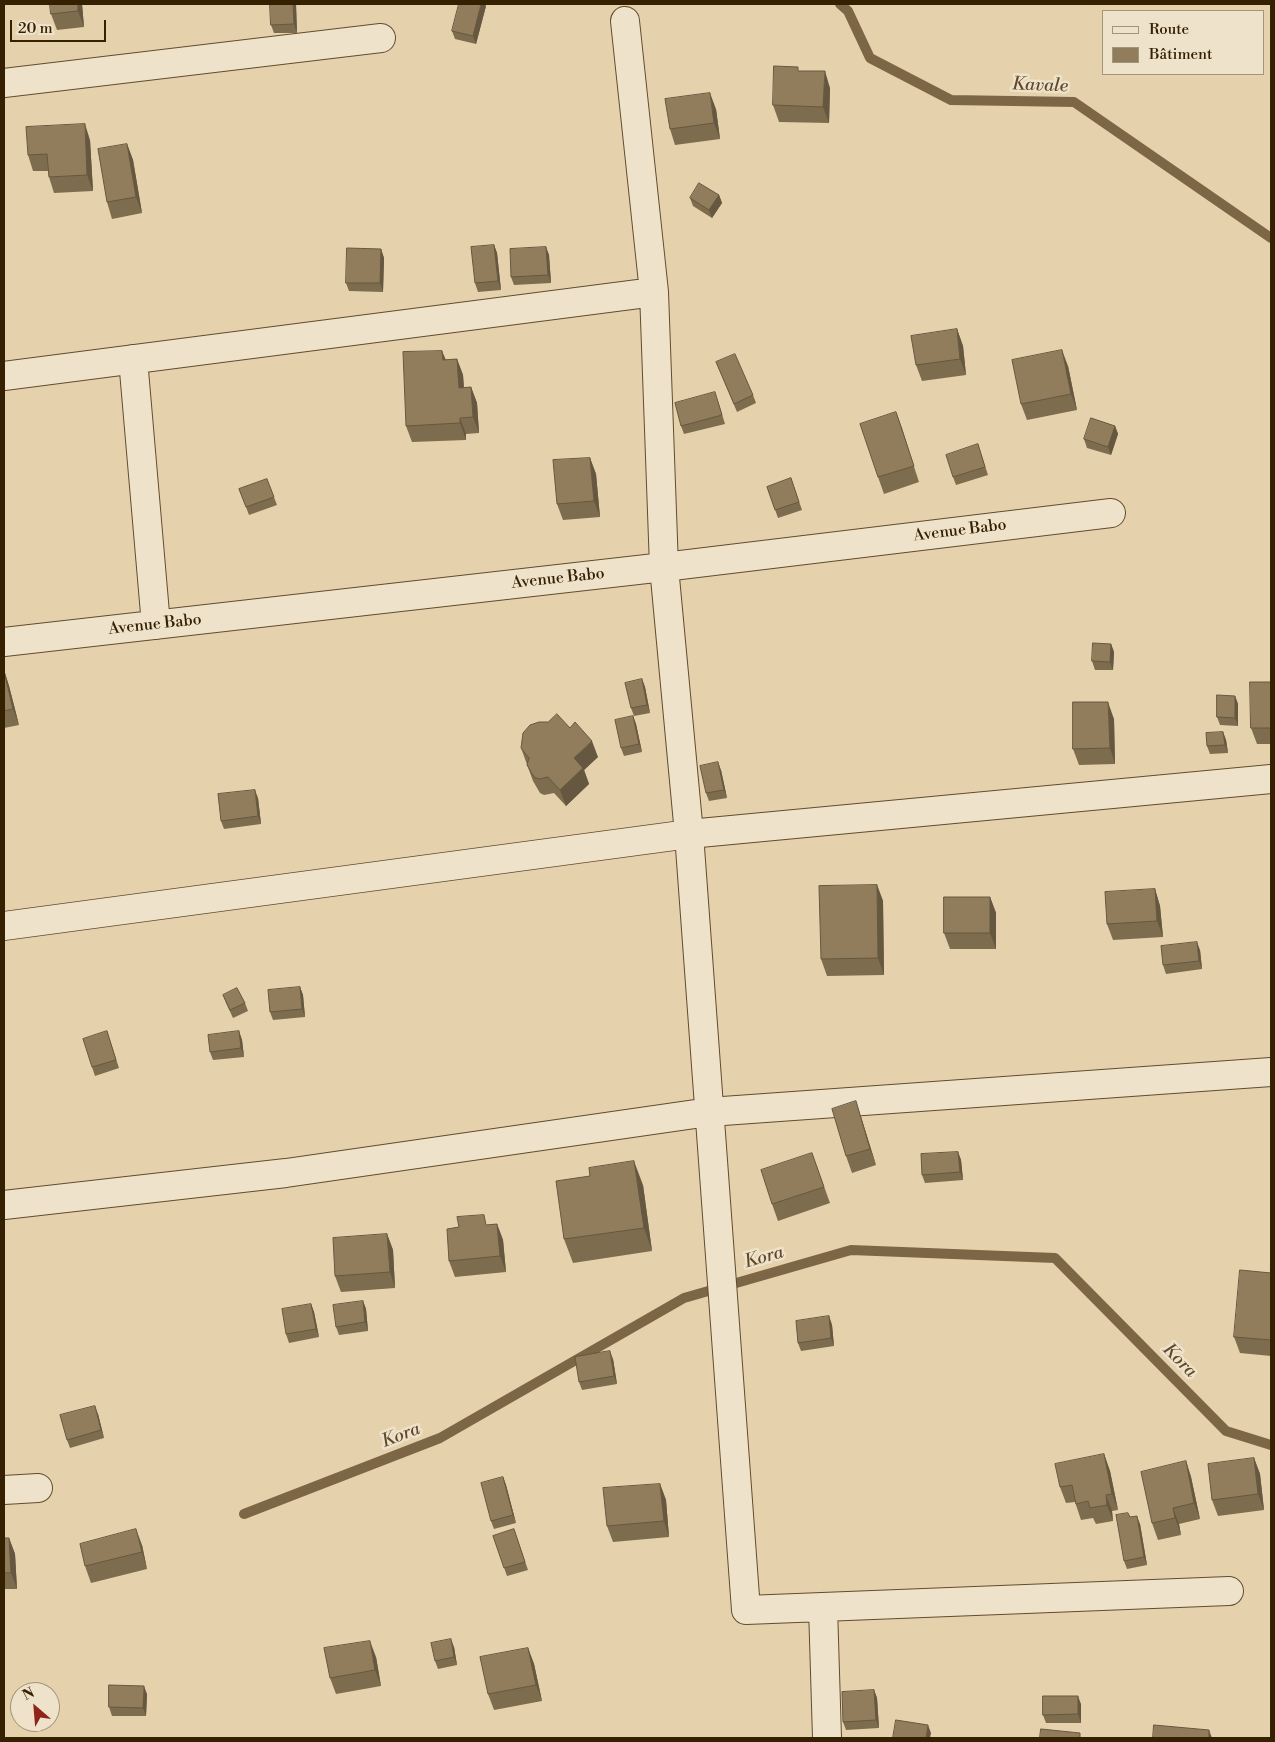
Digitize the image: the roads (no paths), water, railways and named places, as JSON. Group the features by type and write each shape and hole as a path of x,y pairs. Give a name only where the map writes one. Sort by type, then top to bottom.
{"street":[{"path":"625,21 654,292 664,567 689,834 746,1610 1229,1591"},
{"path":"4,83 382,38"},
{"path":"4,376 654,292"},
{"path":"133,359 156,625"},
{"name":"Avenue Babo","path":"4,642 664,567 1111,513"},
{"path":"4,926 689,834 1271,779"},
{"path":"4,1205 286,1173 709,1112 1271,1072"},
{"path":"4,1490 38,1488"},
{"path":"823,1607 827,1738"}],"waterway":[{"name":"Kavale","path":"840,4 848,11 870,58 951,100 1074,102 1271,238"},
{"name":"Kora","path":"244,1514 440,1438 684,1298 851,1250 1055,1258 1226,1431 1271,1445"}]}
